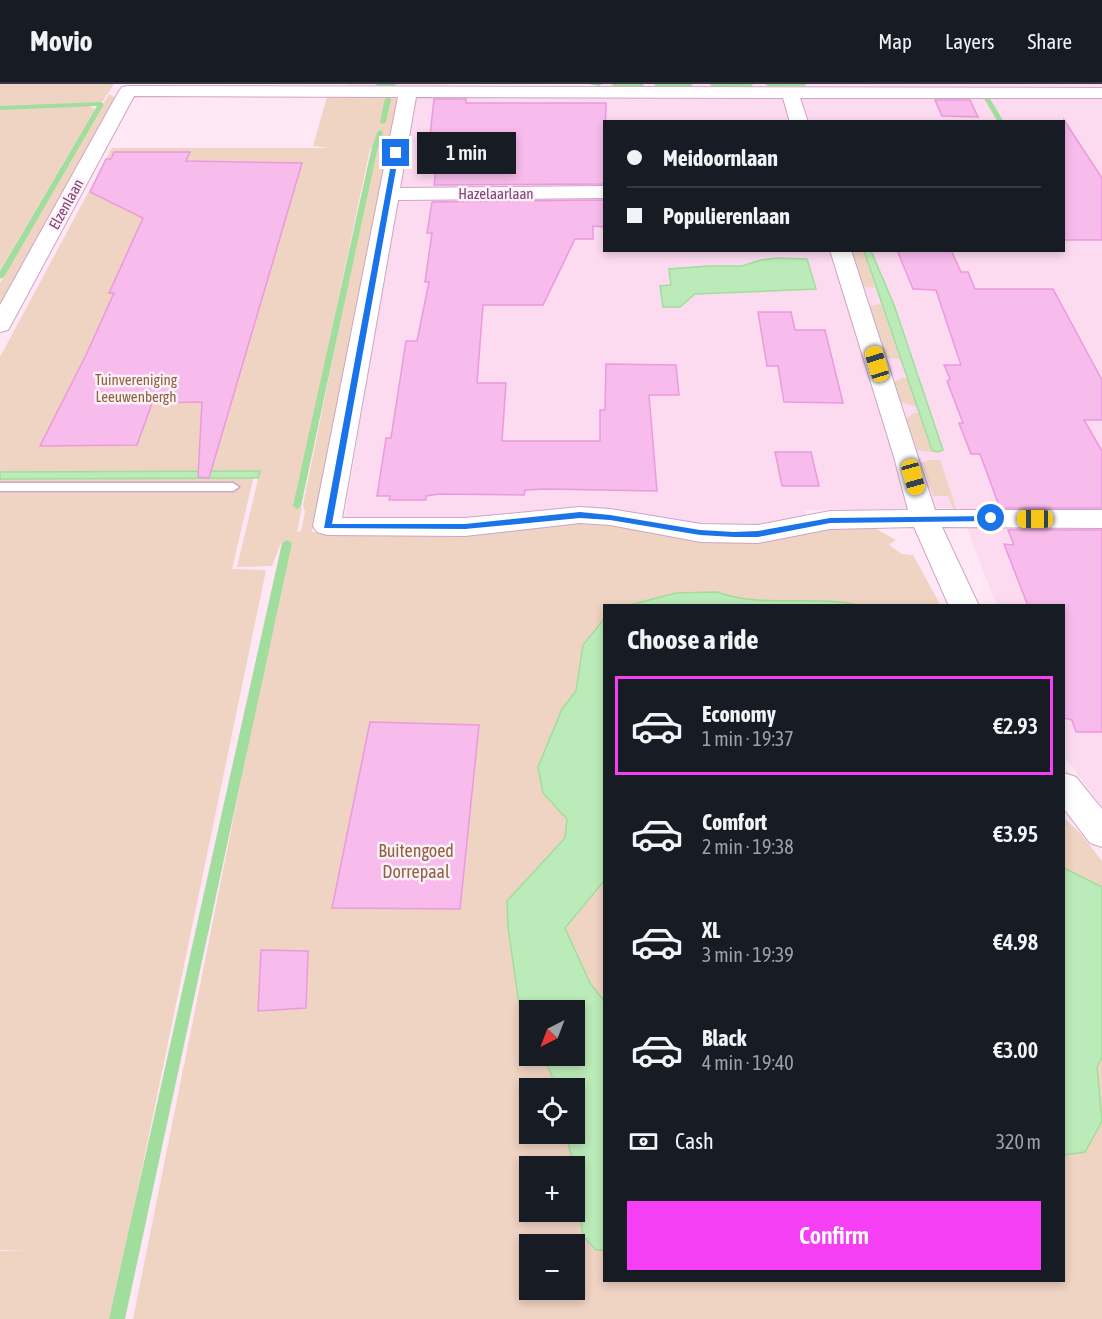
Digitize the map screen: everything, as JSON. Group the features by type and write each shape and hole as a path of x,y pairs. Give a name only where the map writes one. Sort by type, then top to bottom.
{"street":[{"path":"130,88 1102,93"},
{"name":"Elzenlaan","path":"0,325 130,88"},
{"path":"408,91 327,526 465,526 580,515 700,532 746,534 780,531 830,520 1102,519"},
{"path":"790,92 798,120"},
{"name":"Hazelaarlaan","path":"388,194 603,192"},
{"path":"841,252 907,457 924,518 963,604"},
{"path":"1065,787 1102,833"}],"lane":[{"path":"0,487 233,487"}],"shaded area":[{"path":"348,84 449,84 448,94 601,94 601,84 1102,84 1102,807 1065,757 1065,604 996,604 959,508 805,510 805,518 732,531 575,510 490,520 344,520 413,94 347,88"},
{"path":"864,252 871,252 894,305 943,450 938,452 932,450"},
{"path":"777,258 807,259 816,289 695,294 680,307 663,307 660,286 671,285 669,269 742,266"},
{"path":"260,471 258,478 0,479 0,472"},
{"path":"717,592 752,600 826,601 850,604 634,604 676,593"},
{"path":"603,620 603,882 565,928 590,983 603,1000 603,1250 596,1250 583,1234 581,1222 585,1222 585,1156 571,1156 568,1144 585,1144 585,1078 552,1078 548,1066 585,1066 585,1000 519,1000 519,1004 508,927 507,901 565,838 567,819 543,793 538,767 562,709 576,691 583,645"},
{"path":"1065,868 1102,887 1102,1057 1097,1067 1102,1121 1085,1152 1065,1155"}],"green space":[{"path":"0,84 114,84 101,104 0,107"},
{"path":"109,94 116,98 0,305 0,283"},
{"path":"391,95 397,100 312,532 477,532 590,522 668,535 869,525 896,540 889,545 902,554 913,555 940,604 603,604 603,1282 1065,1282 1065,819 1080,833 1102,861 1102,1319 133,1319 289,542 281,543 272,566 237,567 260,471 255,471 232,569 266,570 109,1319 0,1319 0,1251 28,1251 0,1250 0,357 112,148 331,148 313,146 327,97","holes":["377,131 382,132 375,152 303,505 305,512 301,531 297,532 302,507 294,507 370,149 373,147"]},
{"path":"88,106 95,109 0,270 0,109"},
{"path":"850,252 864,252 875,288 861,286"},
{"path":"881,304 900,359 885,358 868,306"},
{"path":"907,378 917,407 900,402 894,382"},
{"path":"914,413 919,413 932,450 937,453 917,450 906,419"},
{"path":"929,460 940,460 957,511 954,511 948,496 933,496 922,463"}],"building":[{"path":"434,99 466,99 466,103 606,103 606,120 603,120 603,184 434,185 439,149 436,145 429,145"},
{"path":"935,100 970,100 978,117 942,116"},
{"path":"1065,122 1102,178 1102,240 1065,240"},
{"path":"114,152 190,152 186,161 302,163 209,478 198,477 202,402 152,403 137,445 40,446 86,355 114,293 109,293 143,218 90,192 106,159 111,159"},
{"path":"603,200 603,227 593,226 593,239 575,239 543,305 483,305 477,383 506,383 502,441 600,441 600,410 605,410 606,364 676,365 679,395 649,395 657,491 546,489 525,490 524,495 440,494 426,496 426,500 389,500 390,496 377,496 386,438 391,438 406,341 417,341 429,282 425,282 432,233 427,233 432,202"},
{"path":"898,252 952,252 961,272 968,272 975,289 1053,289 1102,380 1102,420 1084,420 1102,451 1102,508 1000,508 980,454 971,454 959,423 963,423 947,381 950,379 944,365 961,365 936,290 913,289"},
{"path":"758,312 791,312 795,330 825,330 843,403 784,402 778,366 767,366"},
{"path":"775,452 811,452 819,486 782,486"},
{"path":"1008,530 1102,530 1102,732 1076,732 1072,720 1065,718 1065,604 1027,604 1004,544 1014,545"},
{"path":"370,722 479,725 460,909 332,908"},
{"path":"261,950 308,951 306,1008 258,1011"}],"waterway":[{"path":"592,84 599,84"},
{"path":"614,84 641,85"},
{"path":"768,84 804,84"},
{"path":"378,85 393,85"},
{"path":"656,85 690,85"},
{"path":"712,85 750,85"},
{"path":"986,97 1000,120"},
{"path":"383,122 388,99"},
{"path":"0,108 101,104 0,277"},
{"path":"297,506 380,132"},
{"path":"117,1319 287,543"}],"route":[{"path":"396,153 327,526 465,526 580,515 610,517 700,532 758,534 830,520 991,518"}],"park label":[{"name":"Tuinvereniging Leeuwenbergh","path":"136,388"},
{"name":"Buitengoed Dorrepaal","path":"416,860"}]}
